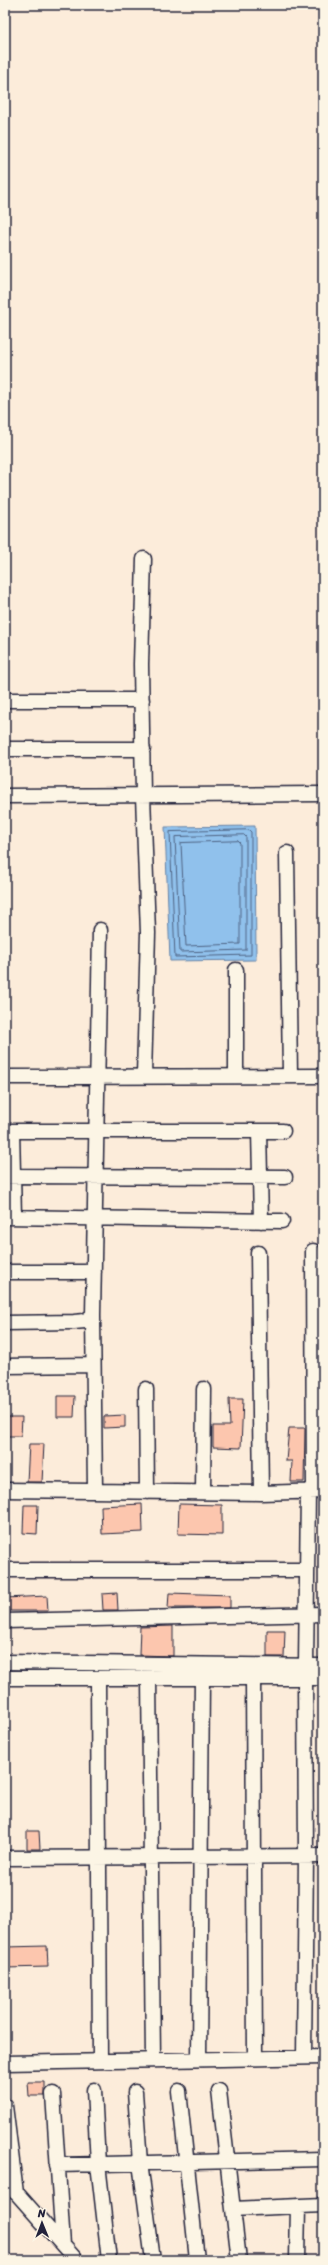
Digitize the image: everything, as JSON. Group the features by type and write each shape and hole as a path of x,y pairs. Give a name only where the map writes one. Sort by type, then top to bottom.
{"street":[{"path":"144,558 142,700 143,796 148,932 144,1076"},
{"path":"5,700 142,700"},
{"path":"5,749 143,749"},
{"path":"5,796 323,794"},
{"path":"287,853 290,1076"},
{"path":"95,1491 93,1315 99,1075 100,930"},
{"path":"236,970 236,1076"},
{"path":"5,1077 99,1075 323,1076"},
{"path":"282,1221 9,1217 8,1131 283,1131"},
{"path":"259,1132 261,1221"},
{"path":"9,1176 285,1177"},
{"path":"304,2057 306,1614 307,1570 315,1491 313,1251"},
{"path":"258,1253 261,1493"},
{"path":"5,1272 94,1272"},
{"path":"5,1323 85,1321 93,1315"},
{"path":"5,1366 93,1365"},
{"path":"146,1389 147,1492"},
{"path":"203,1492 204,1389"},
{"path":"5,1490 261,1493 315,1491"},
{"path":"5,1570 307,1570"},
{"path":"5,1621 323,1614"},
{"path":"5,1662 306,1672 323,1678"},
{"path":"5,1678 254,1678 306,1672 323,1666"},
{"path":"98,1678 100,2061"},
{"path":"149,1678 152,2060"},
{"path":"200,2059 202,1678"},
{"path":"254,1678 255,2058"},
{"path":"5,1858 323,1856"},
{"path":"5,2063 323,2057"},
{"path":"94,2090 98,2164 109,2260"},
{"path":"179,2091 197,2260"},
{"path":"219,2091 239,2260"},
{"path":"136,2092 140,2163 153,2260"},
{"path":"52,2094 63,2245"},
{"path":"5,2106 16,2193"},
{"path":"57,2165 323,2159"},
{"path":"5,2180 76,2260"},
{"path":"233,2209 323,2205"},
{"path":"297,2260 298,2206"}],"water":[{"path":"255,826 256,960 170,961 165,827"}],"building":[{"path":"57,1396 75,1396 74,1417 57,1417"},
{"path":"229,1399 243,1399 241,1448 213,1447 213,1426 230,1426"},
{"path":"125,1415 125,1427 104,1428 104,1416"},
{"path":"5,1417 22,1417 21,1436 5,1436"},
{"path":"289,1428 305,1428 304,1482 291,1482 292,1461 286,1461"},
{"path":"29,1444 44,1444 42,1482 27,1482"},
{"path":"142,1504 143,1532 102,1534 101,1506"},
{"path":"179,1504 222,1505 222,1535 178,1534"},
{"path":"24,1505 38,1505 37,1534 23,1533"},
{"path":"117,1593 118,1610 103,1610 102,1594"},
{"path":"169,1593 230,1595 230,1608 168,1608"},
{"path":"47,1596 48,1611 5,1611 5,1598"},
{"path":"173,1626 173,1656 139,1655 140,1627"},
{"path":"267,1630 285,1630 284,1657 267,1657"},
{"path":"27,1831 39,1831 40,1849 27,1849"},
{"path":"47,1946 48,1967 5,1968 5,1947"},
{"path":"28,2082 45,2082 45,2096 29,2096"}]}
